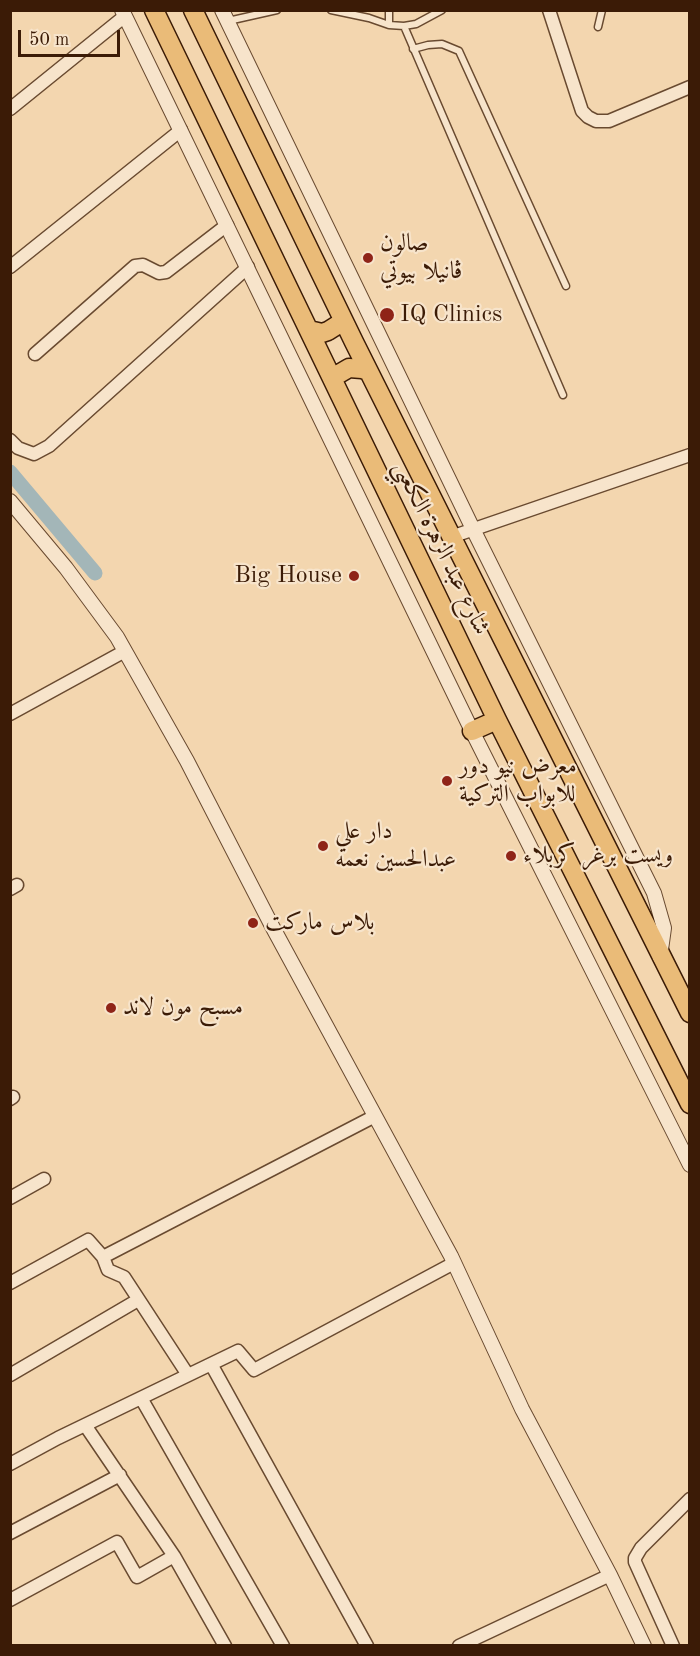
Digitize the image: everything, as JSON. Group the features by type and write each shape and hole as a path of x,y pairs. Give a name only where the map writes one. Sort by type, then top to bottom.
{"main road":[{"name":"شارع عبد الزهرة الكعبي","path":"154,10 497,720 690,1104"},
{"name":"شارع عبد الزهرة الكعبي","path":"193,10 342,319 690,1013"},
{"path":"309,330 328,332 342,319"},
{"path":"333,380 349,368 368,371"},
{"path":"472,731 497,720"}],"street":[{"path":"549,10 582,111 588,117 596,121 609,121 690,87"},
{"path":"10,110 124,13 472,731 690,1165"},
{"path":"224,16 473,529 654,893 664,927 660,957"},
{"path":"10,267 181,129"},
{"path":"35,354 135,266 143,265 151,270 166,272 227,225"},
{"path":"10,440 18,448 34,454 49,446 248,267"},
{"path":"451,537 690,454"},
{"path":"10,501 66,568 117,637 187,761 272,926 454,1263 522,1409 610,1575 644,1646"},
{"path":"10,714 125,651"},
{"path":"103,1257 375,1116"},
{"path":"10,1198 44,1179"},
{"path":"10,1283 88,1240 103,1257 108,1270 124,1277 188,1375"},
{"path":"10,1464 238,1351 254,1370 454,1263"},
{"path":"10,1375 138,1300"},
{"path":"211,1364 367,1646"},
{"path":"141,1398 282,1646"},
{"path":"85,1425 174,1556 225,1646"},
{"path":"10,1533 120,1475"},
{"path":"674,1646 635,1558 641,1548 690,1499"},
{"path":"10,1600 117,1542 137,1576 174,1556"},
{"path":"459,1646 610,1575"}],"lane":[{"path":"224,16 277,10"},
{"path":"331,10 404,26 416,24 442,10"},
{"path":"388,10 389,24"},
{"path":"598,27 602,10"},
{"path":"404,26 563,395"},
{"path":"414,49 442,44 459,51 566,286"}],"waterway":[{"path":"10,472 95,573"}],"place":[{"name":"صالون ڤانيلا بيوتي","path":"368,258"},
{"name":"IQ Clinics","path":"387,315"},
{"name":"Big House","path":"354,576"},
{"name":"معرض نيو دور للابواب التركية","path":"447,781"},
{"name":"دار علي عبدالحسين نعمه","path":"323,846"},
{"name":"ويست برغر كربلاء","path":"511,856"},
{"name":"بلاس ماركت","path":"253,923"},
{"name":"مسبح مون لاند","path":"111,1008"}]}
